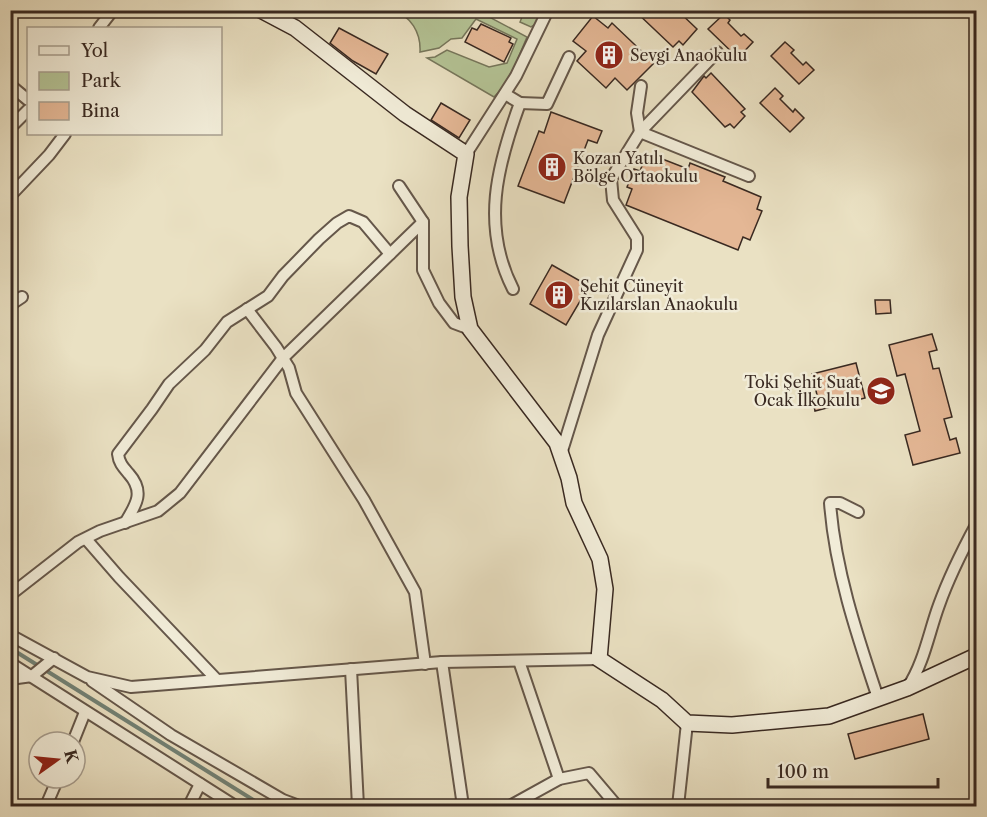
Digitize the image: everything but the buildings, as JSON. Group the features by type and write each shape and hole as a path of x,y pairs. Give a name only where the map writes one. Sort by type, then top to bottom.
{"street":[{"path":"100,27 113,10"},
{"path":"261,10 295,28 405,114 466,154"},
{"path":"548,10 505,94 466,154 459,197 463,297 470,329 557,443 569,477 574,503 600,559 605,589 599,659"},
{"path":"561,454 598,335 637,250 637,238 614,200 611,179 640,132 717,52"},
{"path":"505,94 520,103 547,104 569,57"},
{"path":"10,85 27,99"},
{"path":"640,132 637,113 641,86"},
{"path":"513,290 498,243 494,217 495,189 503,153 520,103"},
{"path":"10,128 27,111"},
{"path":"640,132 749,176"},
{"path":"10,196 49,155 64,135"},
{"path":"399,186 423,222 423,270 439,303 454,323 470,329"},
{"path":"125,523 138,504 136,483 118,462 117,454 169,384 205,350 227,322 268,296 283,276 319,239 337,223 350,216 363,222 390,254"},
{"path":"10,595 78,542 158,511 180,493 283,358 423,222"},
{"path":"10,305 22,297"},
{"path":"247,309 289,368 296,393 364,500 415,592 425,664"},
{"path":"858,512 840,504 830,503 832,525 850,615 878,698"},
{"path":"907,688 916,674 955,563 976,525"},
{"path":"86,538 119,577 217,680"},
{"path":"10,635 87,678 171,735 299,807"},
{"path":"87,678 131,687 442,662 599,659 662,700 687,723 732,725 829,716 907,688 976,656"},
{"path":"10,679 32,676 54,658"},
{"path":"519,661 560,778"},
{"path":"442,662 463,807"},
{"path":"10,663 235,807"},
{"path":"351,669 358,807"},
{"path":"78,730 85,712"},
{"path":"678,807 687,723"},
{"path":"510,807 560,778 589,773 617,807"},
{"path":"189,807 200,784"},
{"path":"46,807 53,790"}],"green space":[{"path":"392,11 478,11 527,37 508,82 494,97 427,58 435,57 447,50 489,67 507,63 517,39 476,19 462,38 451,39 439,48 420,52 419,38 414,26 405,16"},
{"path":"520,11 543,11 536,24 531,27 520,22 524,12"}],"waterway":[{"path":"10,648 263,806"}],"place":[{"name":"Sevgi Anaokulu","path":"609,55"},
{"name":"Kozan Yatılı Bölge Ortaokulu","path":"552,167"},
{"name":"Şehit Cüneyit Kızılarslan Anaokulu","path":"559,295"},
{"name":"Toki Şehit Suat Ocak İlkokulu","path":"881,391"}]}
